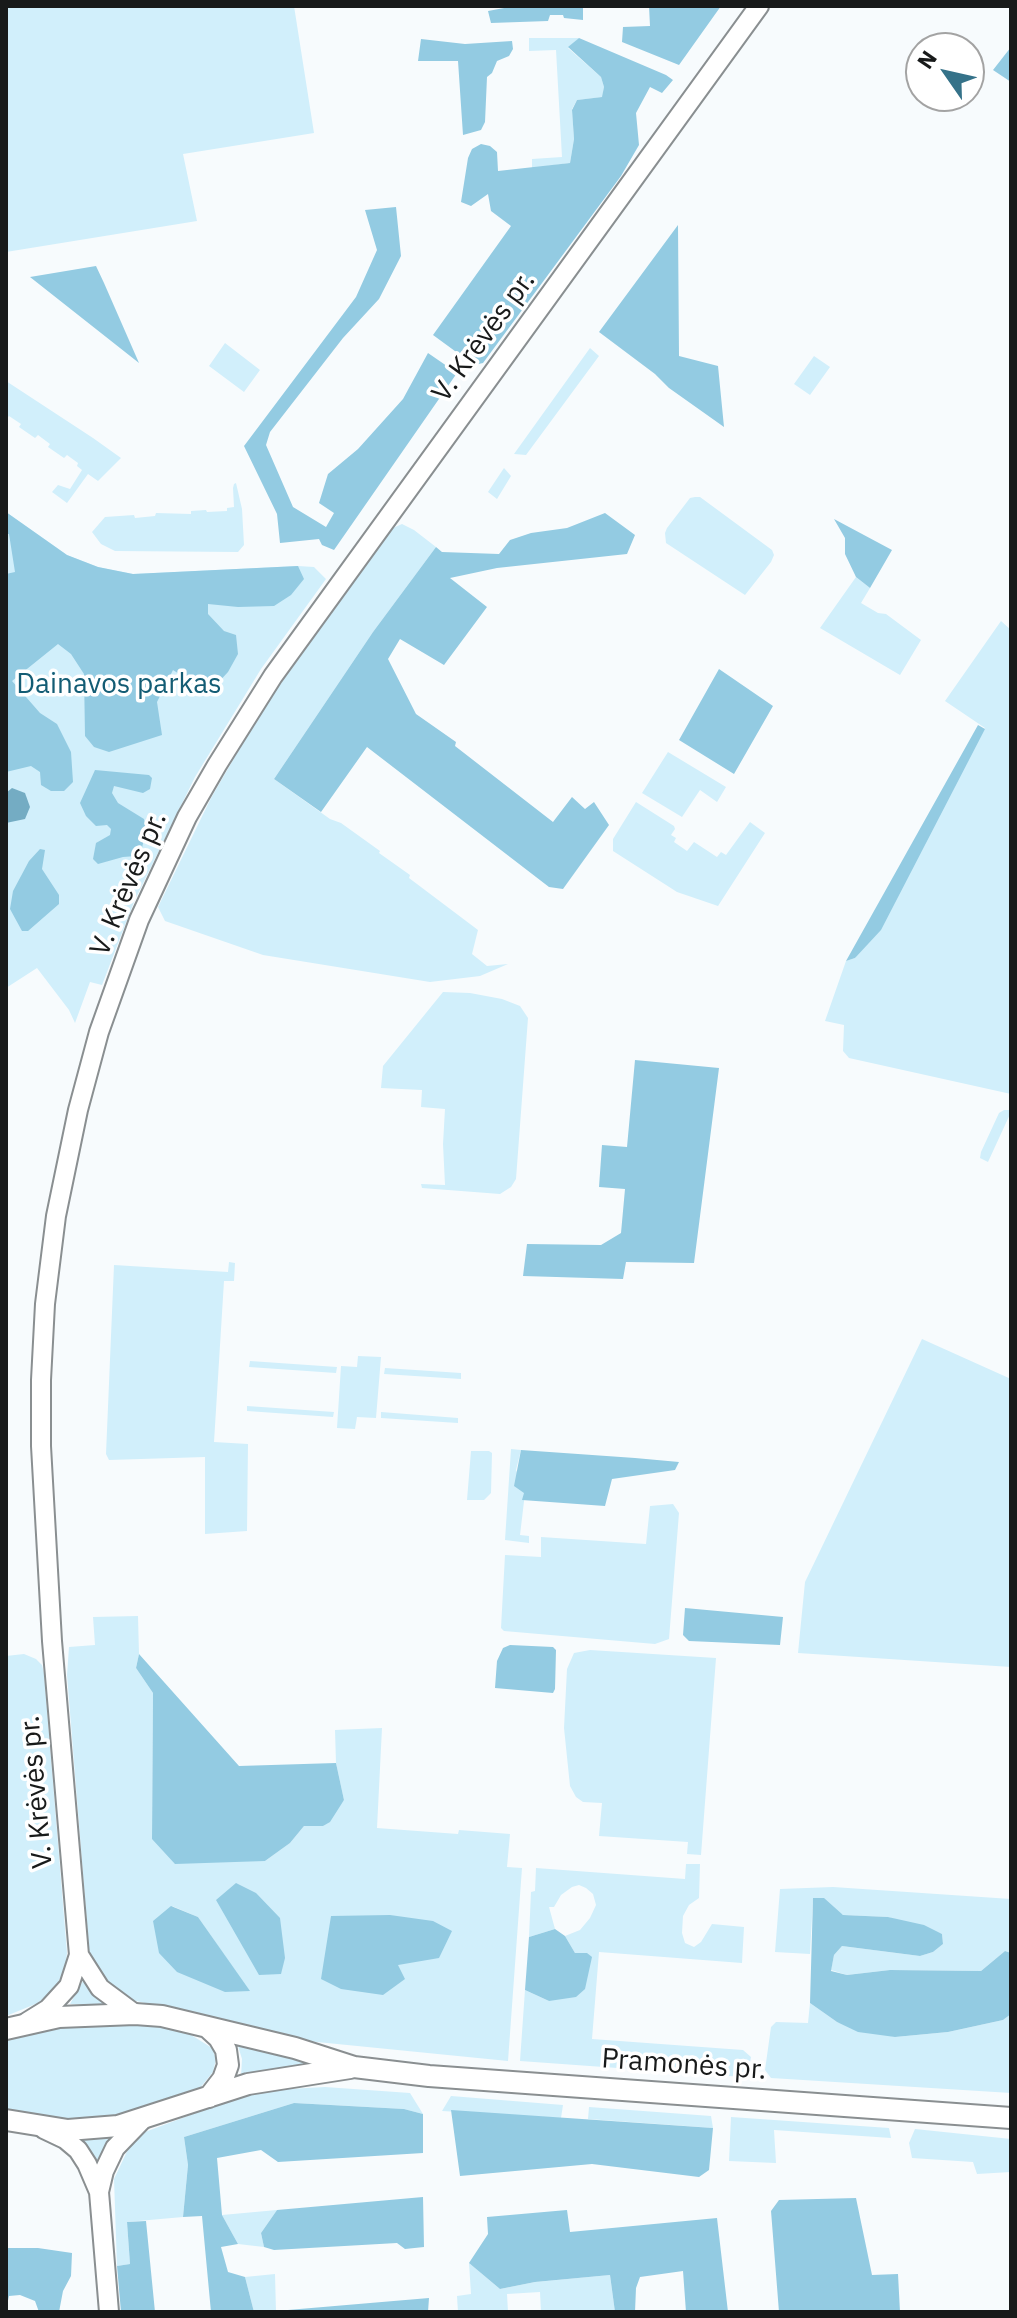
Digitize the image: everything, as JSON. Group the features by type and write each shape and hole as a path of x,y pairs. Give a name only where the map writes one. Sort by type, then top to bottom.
{"main road":[{"name":"V. Krėvės pr.","path":"15,2026 48,2009 69,1986 79,1955 52,1641 41,1446 45,1304 56,1216 78,1110 99,1032 139,920 168,857 217,765 273,676 759,6"},
{"name":"V. Krėvės pr.","path":"79,1955 100,1988 135,2014"},
{"name":"Pramonės pr.","path":"15,2026 98,2014 162,2016 295,2048 354,2067 429,2076 1011,2118"},
{"path":"207,2027 226,2050 228,2065 223,2079 209,2097"},
{"name":"Pramonės pr.","path":"6,2120 38,2127 93,2129 142,2120 248,2084 354,2067"},
{"path":"109,2312 99,2192 104,2171 115,2148 142,2120"},
{"path":"38,2127 65,2139 78,2150 99,2192"}],"green space":[{"path":"6,6 294,6 314,133 183,154 197,221 6,252"},
{"path":"515,6 583,6 583,20 550,15 548,21 491,23 488,11"},
{"path":"649,6 721,6 679,65 622,42 623,27 650,26"},
{"path":"529,38 579,38 568,48 601,77 603,97 577,100 572,109 574,139 570,163 532,168 532,159 562,157 556,50 529,51"},
{"path":"579,38 673,80 662,93 650,87 636,113 639,145 621,176 483,363 474,365 433,335 511,226 491,211 488,194 471,206 461,202 468,158 472,149 481,144 497,152 498,171 570,163 574,139 572,110 577,100 602,97 604,87 601,77 568,47"},
{"path":"421,39 465,44 512,41 513,49 509,56 497,61 487,77 485,122 481,130 463,135 458,61 418,61"},
{"path":"1011,47 1011,82 993,70"},
{"path":"396,207 401,256 379,299 343,338 270,432 266,445 293,507 326,527 334,513 319,503 328,474 358,449 403,399 428,353 457,373 334,550 322,545 319,539 280,543 277,514 244,446 356,297 377,250 365,210"},
{"path":"678,225 679,356 718,366 724,427 599,332"},
{"path":"96,266 104,283 139,363 30,277"},
{"path":"225,343 260,370 244,392 209,366"},
{"path":"590,348 599,356 526,455 514,454"},
{"path":"814,356 830,367 810,395 794,384"},
{"path":"6,381 121,458 98,481 88,474 67,503 52,492 58,485 70,489 82,470 67,455 64,458 48,447 50,444 38,435 35,438 9,416 6,419"},
{"path":"504,468 511,476 497,499 488,492"},
{"path":"236,483 242,509 244,545 238,552 115,551 101,544 92,532 105,517 134,515 135,518 155,516 156,513 227,511 227,508 234,507 233,488"},
{"path":"700,497 772,550 774,555 771,562 745,595 666,543 667,528 690,498"},
{"name":"Dainavos parkas","path":"6,512 67,555 98,567 133,574 298,566 314,567 326,579 261,669 195,777 134,902 102,985 90,982 75,1023 69,1010 37,968 6,988"},
{"path":"6,512 67,555 98,567 133,574 298,566 304,579 291,595 274,606 208,604 208,614 224,631 236,635 238,654 215,686 193,683 173,670 157,702 162,735 109,752 94,747 85,736 84,674 71,654 58,644 12,681 40,713 57,724 71,752 73,782 64,791 51,791 41,785 40,772 31,766 6,772 6,574 15,572 9,534 6,534"},
{"path":"605,513 635,535 627,554 497,568 450,578 487,607 444,665 400,639 388,659 416,714 456,742 455,746 553,822 572,797 585,809 594,802 609,825 563,889 549,887 367,747 321,812 274,779 373,632 436,547 442,552 499,554 510,540 531,533 567,528"},
{"path":"834,519 892,550 870,588 856,577 845,554 845,538"},
{"path":"402,524 436,547 373,632 274,779 380,851 410,875 409,878 478,930 472,954 487,966 508,964 480,976 430,982 263,955 165,921 158,907 211,798 237,753 276,690 393,528"},
{"path":"856,577 870,588 861,603 886,614 921,640 900,675 820,628"},
{"path":"1001,621 1011,630 1011,1094 849,1058 843,1051 844,1025 825,1021 846,961 855,958 985,728 945,701"},
{"path":"719,669 773,706 734,774 679,740"},
{"path":"978,725 985,729 881,930 855,958 846,961"},
{"path":"668,752 726,787 717,802 700,790 682,817 642,793"},
{"path":"95,770 149,775 152,778 150,789 143,793 114,786 112,793 118,803 144,819 146,829 142,848 136,856 98,864 93,859 96,843 110,835 111,829 107,825 96,826 86,816 80,803"},
{"path":"636,802 674,826 671,835 676,838 674,842 687,851 694,842 717,857 721,852 726,855 750,822 765,833 718,906 677,892 613,851 613,839"},
{"path":"40,849 45,850 42,869 59,895 59,904 28,931 22,931 10,909 13,891 29,861"},
{"path":"443,992 502,999 520,1006 528,1018 516,1179 511,1187 500,1194 422,1188 421,1184 445,1185 445,1109 421,1107 422,1090 381,1088 383,1066"},
{"path":"635,1060 719,1068 694,1263 626,1262 623,1279 523,1276 527,1244 601,1245 621,1233 625,1189 599,1187 602,1145 627,1147"},
{"path":"1004,1110 1011,1112 988,1162 980,1158 981,1152 999,1113"},
{"path":"229,1262 235,1263 234,1281 224,1281 214,1442 248,1444 247,1531 205,1534 205,1457 109,1460 106,1454 114,1265 228,1272"},
{"path":"922,1339 1011,1379 1011,1667 798,1653 805,1582"},
{"path":"358,1356 381,1357 376,1418 357,1417 355,1429 337,1428 341,1366 357,1367"},
{"path":"250,1361 337,1367 336,1373 249,1367"},
{"path":"385,1368 461,1373 461,1379 384,1374"},
{"path":"247,1406 334,1412 333,1417 247,1411"},
{"path":"381,1412 458,1418 458,1423 381,1418"},
{"path":"511,1449 521,1450 516,1470 525,1493 520,1535 529,1536 529,1543 505,1540"},
{"path":"521,1450 679,1462 675,1470 612,1479 605,1506 522,1500 524,1493 514,1486"},
{"path":"471,1451 492,1453 491,1493 484,1500 467,1500"},
{"path":"673,1504 679,1513 669,1639 655,1644 504,1631 501,1628 505,1555 541,1557 541,1537 646,1544 650,1506"},
{"path":"685,1608 783,1617 780,1645 689,1641 683,1635"},
{"path":"138,1616 139,1654 136,1668 153,1693 152,1839 265,1861 290,1843 304,1826 323,1826 344,1800 336,1763 335,1730 382,1728 377,1828 510,1834 507,1867 522,1868 508,2061 307,2041 132,2000 113,1991 94,1966 89,1949 67,1675 69,1647 95,1645 93,1617","holes":["172,1906 198,1917 249,1991"]},
{"path":"510,1645 553,1647 556,1650 553,1693 495,1688 497,1661 503,1648"},
{"path":"590,1650 716,1658 701,1855 687,1854 688,1842 599,1836 602,1803 583,1802 570,1786 564,1728 567,1669 574,1653"},
{"path":"24,1654 36,1659 44,1673 67,1953 65,1969 55,1988 38,2003 6,2016 6,1656"},
{"path":"139,1654 239,1766 336,1763 344,1800 330,1822 323,1826 304,1826 290,1843 265,1861 175,1864 152,1839 153,1693 136,1668"},
{"path":"686,1864 700,1864 699,1898 689,1905 683,1916 685,1943 694,1947 701,1942 712,1924 744,1927 742,1963 599,1952 592,2039 743,2050 751,2057 748,2073 743,2077 520,2061 525,1990 549,2001 587,1953 575,1953 565,1936 580,1930 596,1905 593,1894 586,1888 579,1885 572,1887 561,1895 554,1907 549,1907 555,1929 529,1937 531,1892 535,1891 536,1868 685,1879"},
{"path":"236,1883 256,1893 280,1918 285,1958 281,1974 259,1975 216,1900"},
{"path":"833,1887 1011,1899 1011,1953 1005,1951 981,1971 890,1970 847,1975 831,1970 834,1955 842,1946 920,1956 933,1952 943,1944 942,1934 888,1917 843,1915 813,1899 810,1954 775,1952 780,1889"},
{"path":"813,1898 824,1898 843,1915 888,1917 924,1925 942,1934 943,1944 933,1952 920,1956 842,1946 834,1955 831,1971 847,1975 890,1970 981,1971 1005,1951 1011,1953 1011,2014 1003,2020 948,2032 895,2037 858,2032 837,2022 810,2003"},
{"path":"171,1906 198,1917 250,1991 225,1992 177,1972 159,1953 153,1921"},
{"path":"390,1915 433,1921 452,1931 439,1958 398,1965 405,1979 383,1995 341,1989 321,1979 331,1916"},
{"path":"555,1929 565,1936 575,1953 587,1953 592,1957 585,1989 576,1997 549,2001 525,1990 529,1937"},
{"path":"84,1979 105,2002 104,2006 70,2004"},
{"path":"810,2003 837,2022 895,2037 948,2032 1003,2020 1011,2014 1011,2093 771,2078 765,2070 771,2027 776,2022 808,2023"},
{"path":"105,2024 149,2025 188,2033 212,2048 216,2059 213,2072 200,2088 127,2114 68,2119 6,2112 6,2040 54,2029"},
{"path":"238,2046 314,2064 263,2070 241,2077 242,2059"},
{"path":"325,2087 410,2093 423,2114 404,2109 294,2103 184,2137 188,2165 183,2217 127,2222 130,2264 117,2266 114,2179 131,2143 145,2132 233,2099 271,2090"},
{"path":"451,2096 563,2105 561,2118 442,2111"},
{"path":"294,2103 404,2109 423,2114 423,2153 278,2162 261,2150 217,2158 222,2215 238,2244 221,2247 228,2272 245,2277 254,2312 211,2312 202,2216 183,2217 188,2165 184,2137"},
{"path":"589,2107 711,2116 713,2128 588,2119"},
{"path":"451,2110 713,2128 709,2170 699,2177 592,2164 460,2176"},
{"path":"731,2117 889,2128 891,2138 774,2130 776,2163 729,2161"},
{"path":"915,2129 1011,2139 1011,2172 977,2174 973,2162 912,2158 909,2143"},
{"path":"112,2138 97,2166 81,2140"},
{"path":"423,2197 424,2247 405,2249 397,2243 274,2250 264,2247 261,2233 277,2210"},
{"path":"856,2198 872,2275 898,2274 900,2312 779,2312 771,2211 779,2200"},
{"path":"277,2210 261,2233 264,2247 238,2244 222,2215"},
{"path":"567,2210 570,2232 717,2218 728,2312 686,2312 683,2271 640,2277 636,2288 635,2312 615,2312 610,2275 535,2282 500,2289 469,2263 488,2234 487,2217"},
{"path":"146,2221 155,2312 121,2312 117,2266 130,2264 127,2222"},
{"path":"6,2248 38,2248 72,2253 71,2276 63,2291 59,2312 39,2312 35,2301 20,2295 9,2296 6,2310"},
{"path":"469,2263 500,2289 535,2282 610,2275 615,2312 541,2312 540,2292 507,2294 508,2312 458,2312 457,2296 471,2294"},
{"path":"275,2274 276,2312 254,2312 245,2277"},
{"path":"429,2298 428,2312 276,2312 276,2311"}],"shaded area":[{"path":"12,788 25,793 30,807 25,819 6,823 6,793"}]}
